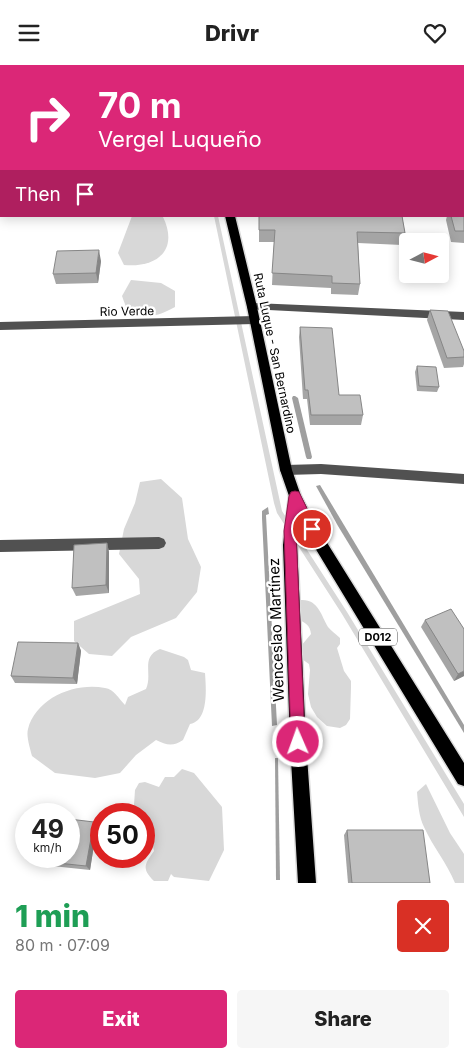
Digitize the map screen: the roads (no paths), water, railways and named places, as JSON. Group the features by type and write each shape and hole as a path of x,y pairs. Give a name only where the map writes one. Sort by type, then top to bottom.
{"main road":[{"name":"Ruta Luque - San Bernardino","path":"230,217 255,320 286,469 295,496"},
{"name":"D012","path":"295,496 336,571 464,777"},
{"name":"Wenceslao Martínez","path":"295,496 290,545 307,883"}],"street":[{"path":"252,307 464,316"},
{"name":"Rio Verde","path":"0,326 255,320"},
{"path":"286,469 321,469 464,479"},
{"path":"0,546 159,543"}],"waterway":[{"path":"295,398 309,457"}]}
